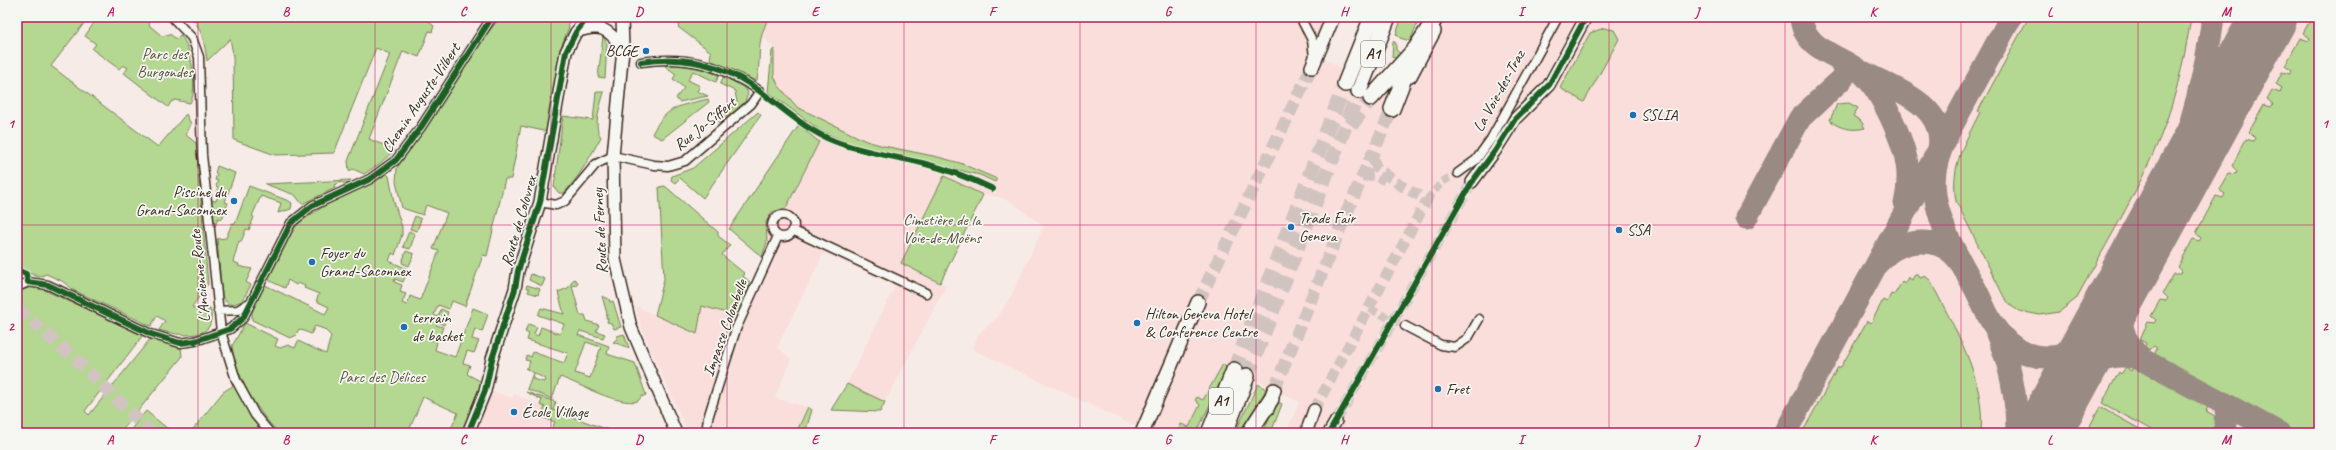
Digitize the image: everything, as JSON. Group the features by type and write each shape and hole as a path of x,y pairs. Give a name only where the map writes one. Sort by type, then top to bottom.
{"highway":[{"name":"A1","path":"1358,91 1372,17"},
{"name":"A1","path":"1358,91 1388,17"},
{"path":"1392,109 1416,48 1426,17"},
{"path":"1358,91 1416,48 1436,17"},
{"name":"A1","path":"1209,433 1240,373 1225,433"},
{"path":"1249,433 1272,394"}],"main road":[{"path":"1313,64 1333,17"},
{"path":"1392,109 1440,17"},
{"path":"1143,431 1198,302"},
{"path":"1258,433 1272,394"}],"street":[{"name":"L'Ancienne-Route","path":"172,17 192,38 199,58 200,140 221,332 236,380 262,430 270,433"},
{"name":"Chemin Auguste-Vilbert","path":"17,287 33,282 48,285 151,334 180,342 195,340 230,329 240,321 253,300 291,223 312,206 370,180 396,160 421,127 492,17"},
{"name":"Route de Colovrex","path":"468,433 485,391 492,359 515,289 518,271 540,202 566,52 576,32 588,17"},
{"name":"Route de Ferney","path":"622,17 623,49 613,156 613,231 615,259 620,288 631,328 676,433"},
{"path":"1300,17 1312,40 1313,64"},
{"name":"La Voie-des-Traz","path":"1458,173 1476,160 1491,139 1558,17"},
{"path":"1472,182 1495,151 1515,118 1548,85 1586,17"},
{"path":"576,32 593,27 603,29 610,33 623,49"},
{"name":"Rue Jo-Siffert","path":"613,156 654,165 672,165 685,161 752,104 760,90 730,73 709,64 679,60 641,62"},
{"path":"540,202 556,205 565,201 596,164 613,156"},
{"path":"780,215 788,216 792,221 792,230 785,236 778,236 774,232 772,225 774,219 780,215"},
{"path":"792,230 926,293"},
{"name":"Impasse Colombelle","path":"706,433 708,418 736,329 778,236"},
{"path":"218,311 238,310 253,300"},
{"path":"1405,326 1441,345 1455,347 1468,338 1479,319"},
{"path":"1306,433 1314,410"},
{"path":"1329,433 1336,421"}],"shaded area":[{"path":"665,17 682,17 678,27"},
{"path":"769,17 1328,17 1314,53 1403,100 1446,17 2319,17 2319,433 1286,433 1299,402 1223,364 1203,400 1195,400 1200,405 1189,427 1181,424 1177,433 1144,433 1137,427 972,349 980,332 998,317 1013,292 1044,226 1011,202 1000,197 983,195 944,176 901,263 946,286 885,402 847,384 895,286 824,253 777,347 791,359 775,398 808,407 796,433 688,433 644,334 635,306 697,334 702,306 737,316 766,248 766,222 772,212 787,208 819,142 790,118 797,107 778,85 773,75 774,49 761,34"},
{"name":"École Village","path":"492,391 512,398 514,394 545,407 555,422 550,433 477,433"}],"green space":[{"path":"17,17 89,17 51,66 158,147 186,114 191,124 186,135 196,143 208,284 192,307 205,315 210,308 211,320 209,327 204,331 189,335 159,330 165,321 157,316 151,326 75,291 62,281 46,274 39,277 24,271 17,278"},
{"name":"Parc des Burgondes","path":"98,17 147,17 150,26 162,36 170,34 176,39 180,35 188,48 191,58 194,89 190,103 175,100 171,102 168,107 124,73 128,68 123,65 119,69 92,49 96,44 85,36"},
{"path":"192,17 424,17 434,26 432,32 429,31 419,57 403,51 369,139 395,150 379,164 364,174 353,169 349,171 348,161 390,54 376,48 334,153 275,155 234,140 233,54 230,39 207,61 202,38"},
{"name":"Parc des Délices","path":"500,17 568,17 569,27 560,50 548,132 521,126 511,179 505,179 487,256 483,255 465,306 452,301 449,309 438,305 434,315 438,317 441,309 448,312 444,325 437,322 436,325 443,327 438,340 431,337 430,339 437,342 435,350 455,357 473,308 488,314 482,332 475,329 472,339 479,341 474,353 467,351 463,363 470,365 467,374 482,382 462,433 449,433 458,413 423,397 408,433 397,428 394,433 279,433 263,415 249,393 238,369 232,346 245,323 278,339 275,346 280,348 288,345 295,348 298,341 326,354 331,336 324,329 315,326 311,334 299,329 295,336 290,338 252,320 252,312 265,285 325,314 329,307 316,301 319,294 304,288 305,286 298,283 296,285 288,280 285,288 270,281 269,278 293,230 300,222 324,206 387,174 389,176 394,202 402,227 402,235 395,255 392,253 389,261 408,269 403,282 395,279 394,282 402,285 400,292 406,294 402,303 407,305 410,296 420,300 439,251 433,249 447,213 426,205 423,215 402,208 396,182 397,168 435,114 469,58"},
{"path":"682,17 704,17 711,20 713,17 769,17 760,42 757,80 756,81 710,60 711,52 678,27"},
{"path":"1402,17 1420,17 1410,41 1400,38 1396,34"},
{"path":"2029,17 2191,17 2185,52 2172,104 2160,138 2135,191 2076,299 2059,312 2040,315 2019,311 2011,306 2004,297 1956,201 1955,188 1957,165 1964,144 1980,112 1978,111"},
{"path":"2312,17 2319,17 2319,433 2295,433 2154,356 2157,348 2154,346 2150,350 2145,347 2146,343 2140,340 2148,322 2154,323 2156,320 2151,316 2160,300 2166,301 2168,298 2163,293 2174,274 2181,274 2182,271 2178,267 2193,239 2199,241 2201,238 2196,233 2216,196 2223,198 2225,194 2219,190 2229,173 2236,174 2237,171 2232,166 2246,139 2253,141 2255,138 2249,132 2264,105 2271,107 2273,104 2267,99 2272,90 2280,93 2282,88 2276,84 2282,72 2290,74 2292,71 2285,66 2300,38 2309,41 2310,38 2303,33"},
{"path":"1604,28 1614,30 1619,39 1584,102 1560,88 1590,33"},
{"path":"603,36 607,44 605,78 598,77"},
{"path":"1393,41 1396,43 1396,50 1401,54 1397,59 1392,57"},
{"path":"774,49 774,75 778,85 797,107 866,141 960,163 997,179 995,182 980,175 851,144 821,131 768,92 772,51"},
{"path":"667,64 689,64 719,75 716,82 693,71 688,80 700,86 697,91 708,96 679,102 676,98 684,88 673,79 676,74 665,66"},
{"path":"724,76 745,88 748,93 745,102 720,124 717,120 737,103 735,91 720,84"},
{"path":"596,92 604,92 597,121 598,132 601,137 575,180 564,193 559,193 554,187 563,116 593,120"},
{"path":"708,99 709,102 662,139 652,134 657,125 668,112 689,103"},
{"path":"1849,103 1858,108 1853,116 1861,121 1865,128 1846,128 1833,123 1830,120 1837,104"},
{"path":"758,112 761,115 703,198 680,178 675,183 671,180 672,176 693,168"},
{"path":"799,125 819,142 786,208 772,212 766,222 767,242 762,257 729,229"},
{"path":"217,166 235,173 225,202 228,203 222,219 218,218 215,227 211,200 216,201 219,194 216,192 218,181 215,180"},
{"name":"Cimetière de la Voie-de-Moëns","path":"944,176 983,195 940,283 901,263"},
{"path":"351,180 344,184 342,182 334,185 335,188 302,204 295,195 265,184"},
{"path":"249,186 292,203 291,209 278,213 281,203 261,196 252,216 254,217 249,230 246,229 241,242 239,241 233,262 239,264 238,266 252,269 246,282 251,285 242,301 231,305 226,302 222,296 217,239 226,238 232,223 235,224"},
{"path":"665,186 718,232 718,236 730,245 722,255 745,274 743,276 751,283 737,316 702,306 697,334 655,315 664,279 659,187"},
{"path":"415,216 421,219 417,231 410,229"},
{"path":"409,231 415,234 410,249 403,247"},
{"path":"406,251 414,254 409,266 402,263"},
{"path":"531,274 545,279 542,286 529,280"},
{"path":"1915,274 1918,274 1920,278 1925,276 1930,280 1966,354 1979,392 1981,433 1802,433 1838,367 1841,367 1867,321 1871,323 1883,300 1887,302 1891,294 1894,295 1902,282 1905,284 1908,277 1912,280"},
{"path":"574,279 578,282 577,285 572,286 580,315 585,315 587,321 599,325 596,331 605,334 603,338 580,331 578,335 609,346 607,354 635,363 646,395 641,397 638,401 630,402 599,394 560,377 552,399 527,389 533,373 533,379 544,382 545,379 525,368 528,368 530,361 525,360 527,355 531,357 533,352 564,363 568,353 527,340 529,334 525,332 528,324 537,327 534,334 538,336 541,327 560,334 564,324 538,315 541,308 564,314 558,292 568,288","holes":["586,342 601,347 590,378 575,373"]},
{"path":"527,285 540,289 538,295 528,292 529,289 526,288"},
{"path":"32,287 40,288 143,335 85,411 89,415 151,338 181,346 182,357 120,433 17,433 17,292"},
{"path":"602,296 609,299 610,302 613,301 621,327 614,329 611,323 607,322 608,318 606,318 607,314"},
{"path":"624,334 629,348 613,342 617,339 617,336"},
{"path":"1223,364 1227,368 1197,432 1186,427 1183,433 1177,433 1181,424 1189,427 1200,405 1195,400 1197,397 1203,400"},
{"path":"2126,367 2131,371 2133,368 2140,371 2141,368 2145,369 2189,392 2192,395 2191,398 2208,407 2206,411 2215,416 2214,419 2217,421 2211,431 2214,433 2157,433 2102,403 2119,372 2121,374"},
{"path":"847,384 885,402 880,412 831,410"},
{"path":"1258,384 1266,389 1245,433 1235,433"},
{"path":"234,385 258,425 257,430 249,429 247,433 190,433 223,392"},
{"path":"526,392 556,402 553,410 617,433 550,433 555,422 541,417 545,407 540,405 542,400"},
{"path":"1276,401 1282,404 1271,433 1263,433"},
{"path":"808,407 812,410 805,433 796,433"},
{"path":"2100,407 2147,433 2086,433"},
{"path":"146,411 173,433 128,433"}],"taxiway":[{"path":"1801,17 1803,28 1808,37 1824,50 1861,72 1876,90 1883,102 1896,128 1905,154 1908,174 1905,204"},
{"path":"1785,433 2011,17"},
{"path":"1948,134 1942,146 1935,170 1935,197 1943,226 1987,314 2000,334 2011,345 2023,352 2037,356 2050,357 2064,355 2088,341 2098,329 2155,216 2171,179 2197,102 2206,61 2213,17"},
{"path":"1746,218 1800,118 1843,78 1844,70 1840,60"},
{"path":"1865,73 1904,93 1917,101 1927,110 1935,121 1939,134 1939,149"},
{"path":"1880,261 1899,247 1910,243 1921,242 1932,243 1942,247 1952,253 1960,262"},
{"path":"2124,291 2121,320 2125,337 2143,360 2279,433"},
{"path":"1997,334 2006,358 2012,382 2016,407 2017,433"},
{"path":"2063,394 2089,368 2107,358 2118,356 2143,360"},
{"path":"2224,403 2227,414 2225,433"}],"runway":[{"path":"2042,433 2269,17"}],"tunnel":[{"path":"1198,302 1312,67"},
{"path":"1234,370 1345,84"},
{"path":"1247,376 1359,91"},
{"path":"1351,125 1371,98"},
{"path":"1274,390 1344,219 1392,109"},
{"path":"1314,410 1427,200 1400,185 1377,168 1372,157"},
{"path":"1427,200 1442,182 1458,173"},
{"path":"1362,176 1375,175 1385,180"},
{"path":"1336,421 1472,182"},
{"path":"17,309 80,363 151,433"},
{"path":"1370,309 1405,326"}],"cycle path":[{"path":"17,270 26,274 28,282 48,285 151,334 180,343 195,341 230,329 243,318 291,223 312,206 370,179 396,160 421,127 492,17"},
{"path":"468,433 485,391 492,359 515,289 518,271 540,202 566,52 576,32 588,17"},
{"path":"1329,433 1472,182 1495,151 1515,119 1549,85 1586,17"},
{"path":"641,62 657,60 689,61 719,69 748,83 787,113 814,131 834,141 867,151 940,168 993,189"}],"place":[{"name":"BCGE","path":"646,51"},
{"name":"SSLIA","path":"1633,115"},
{"name":"Piscine du Grand-Saconnex","path":"234,201"},
{"name":"Trade Fair Geneva","path":"1291,227"},
{"name":"SSA","path":"1619,230"},
{"name":"Foyer du Grand-Saconnex","path":"312,262"},
{"name":"Hilton Geneva Hotel & Conference Centre","path":"1137,323"},
{"name":"terrain de basket","path":"404,327"},
{"name":"Fret","path":"1438,389"},
{"name":"École Village","path":"514,412"}]}
